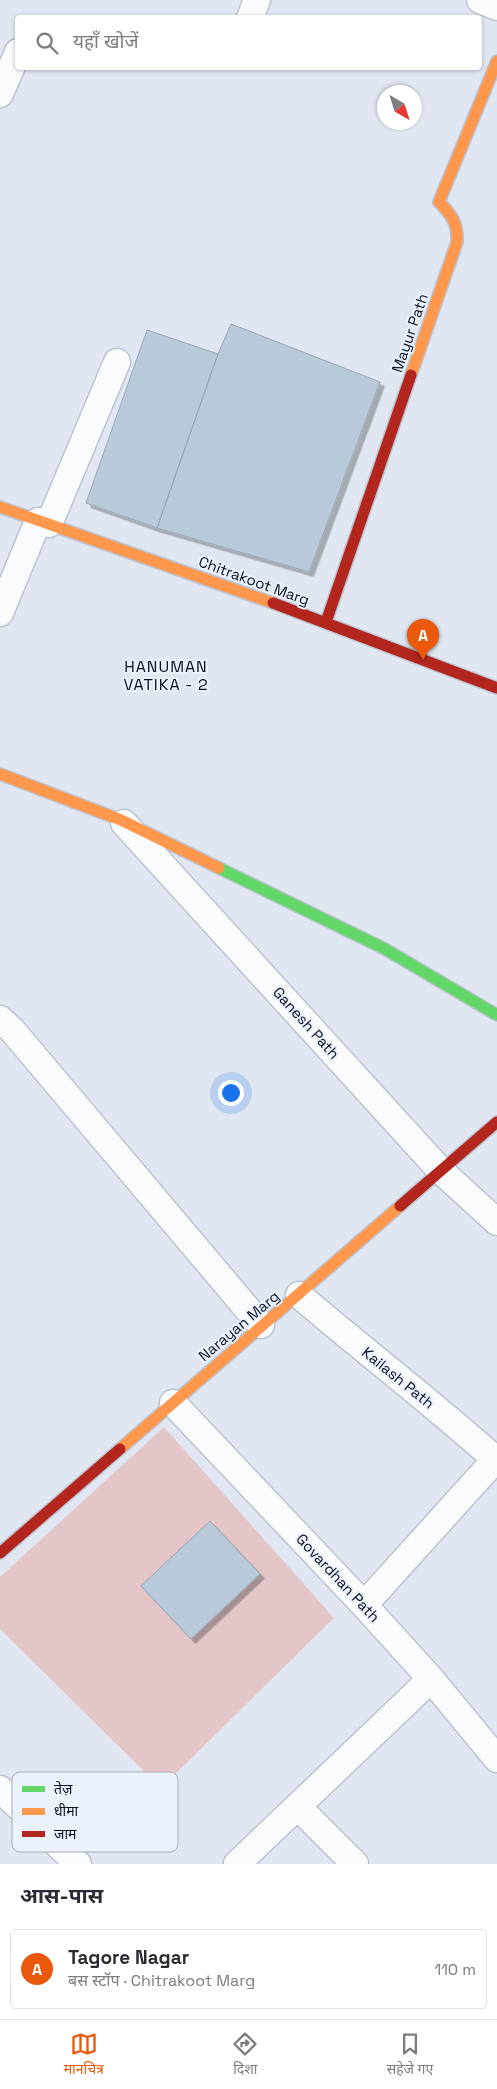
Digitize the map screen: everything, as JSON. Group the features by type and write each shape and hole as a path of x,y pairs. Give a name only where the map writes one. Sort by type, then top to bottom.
{"street":[{"path":"251,15 257,0"},
{"path":"480,0 497,7"},
{"path":"0,94 15,59"},
{"name":"Mayur Path","path":"326,622 457,242 458,230 454,216 439,202 497,61"},
{"path":"0,613 117,362"},
{"name":"Chitrakoot Marg","path":"0,507 326,622 497,688"},
{"path":"0,774 121,820 385,949 497,1015"},
{"name":"Ganesh Path","path":"121,820 441,1171 497,1222"},
{"path":"0,1019 12,1030 262,1325"},
{"name":"Narayan Marg","path":"0,1554 497,1122"},
{"name":"Kailash Path","path":"299,1295 370,1356 465,1432 496,1460"},
{"name":"Govardhan Path","path":"172,1403 364,1605 431,1679 497,1759"},
{"path":"364,1605 496,1460"},
{"path":"237,1864 431,1679"},
{"path":"298,1807 355,1864"},
{"path":"63,1852 78,1864"}],"shaded area":[{"path":"164,1427 334,1618 177,1772 145,1772 0,1629 0,1577"}],"building":[{"path":"231,324 380,382 309,572 157,528 218,354"},
{"path":"147,330 218,354 157,528 86,503"},
{"path":"210,1521 260,1574 191,1639 141,1586"}],"traffic: fast":[{"path":"219,868 385,949 497,1015"}],"traffic: slow":[{"path":"411,375 457,242 453,220 439,202 497,61"},
{"path":"0,507 273,603"},
{"path":"0,774 121,820 219,868"},
{"path":"120,1449 400,1206"}],"traffic: jam":[{"path":"326,622 411,375"},
{"path":"273,603 497,688"},
{"path":"400,1206 497,1122"},
{"path":"0,1553 120,1449"}],"place":[{"name":"Tagore Nagar","path":"423,660"}],"district":[{"name":"HANUMAN VATIKA - 2","path":"166,675"}]}
